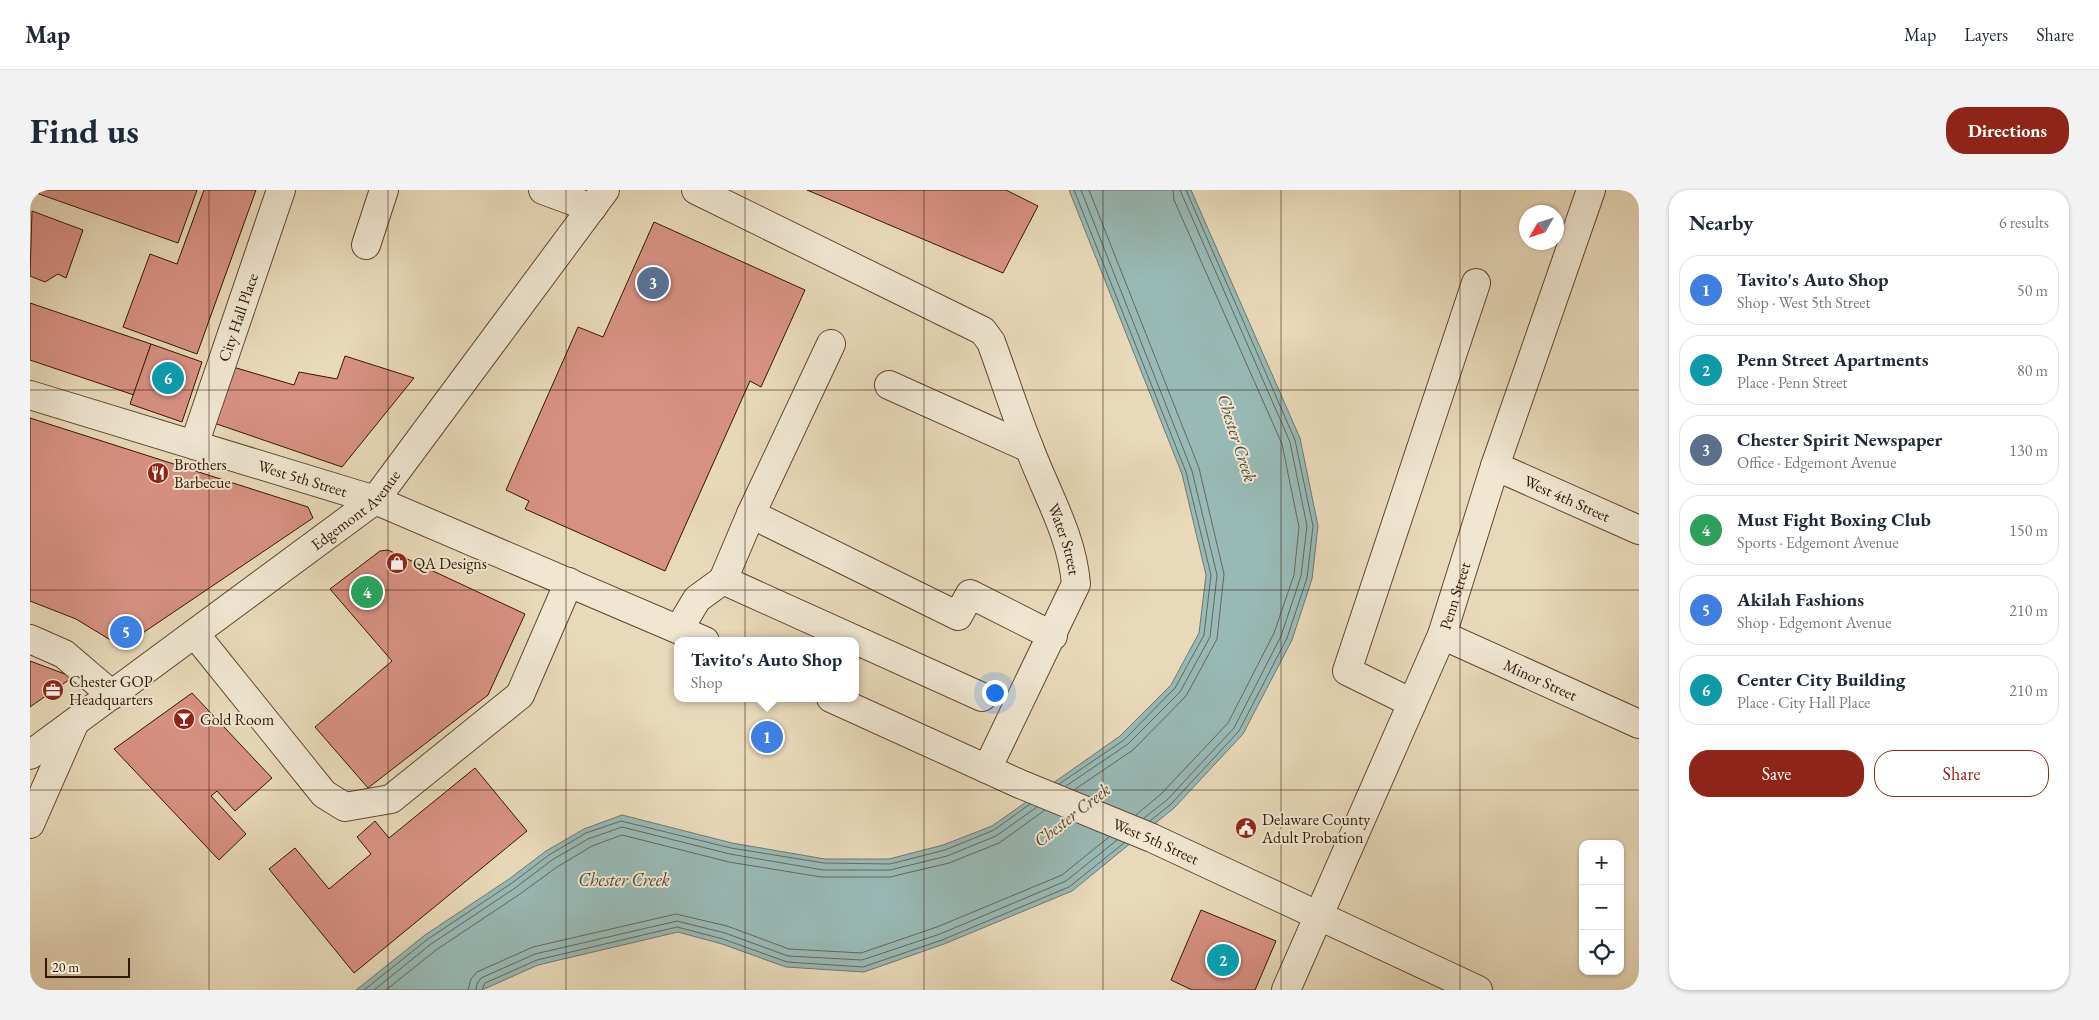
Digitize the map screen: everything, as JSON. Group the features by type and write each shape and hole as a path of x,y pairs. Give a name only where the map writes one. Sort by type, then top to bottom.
{"street":[{"name":"City Hall Place","path":"194,445 281,190"},
{"path":"366,245 384,190"},
{"path":"543,190 599,199"},
{"name":"Water Street","path":"696,190 983,331 991,342 1029,448 1065,532 1074,563 1076,584 1053,636 987,770"},
{"name":"Penn Street","path":"1286,990 1442,635 1495,466 1591,190"},
{"name":"Edgemont Avenue","path":"30,755 376,500 599,199"},
{"path":"1412,703 1347,670 1476,283"},
{"path":"679,629 698,599 723,580 751,514 831,344"},
{"path":"889,385 1029,448"},
{"name":"West 5th Street","path":"30,395 376,500 696,637"},
{"name":"West 4th Street","path":"1495,466 1639,530"},
{"path":"751,514 958,616 970,594 1053,636"},
{"path":"723,580 849,637"},
{"path":"195,634 324,794 345,807 390,799 520,695 569,582"},
{"name":"Minor Street","path":"1442,635 1639,724"},
{"path":"30,640 64,654 112,695"},
{"path":"859,641 982,697"},
{"name":"West 5th Street","path":"840,702 987,770 1152,838 1478,990"},
{"path":"30,824 74,724"}],"water":[{"name":"Chester Creek","path":"1069,190 1191,190 1300,438 1318,526 1312,579 1292,640 1243,734 1174,808 1072,891 944,944 864,972 786,967 722,944 678,932 538,965 482,990 356,990 425,935 509,879 546,851 584,829 622,815 732,843 825,859 889,859 943,845 992,826 1120,736 1171,685 1199,633 1206,575 1182,474"}],"building":[{"path":"40,190 197,190 178,243 39,194"},
{"path":"204,190 256,190 197,354 123,327 150,254 177,264"},
{"path":"807,190 1006,190 1038,206 1003,273"},
{"path":"32,211 83,230 66,278 58,274 45,282 30,276"},
{"path":"654,222 805,290 761,387 750,381 665,571 525,509 529,501 506,490 578,327 603,337"},
{"path":"30,303 151,344 134,395 30,360"},
{"path":"151,344 202,362 182,422 130,404"},
{"path":"345,356 414,378 342,467 211,422 233,367 294,385 299,372 337,379"},
{"path":"30,418 308,507 313,518 122,647 76,619 30,601"},
{"path":"388,550 525,614 488,695 368,788 315,727 392,661 330,589 380,551"},
{"path":"30,661 73,677 30,707"},
{"path":"192,693 272,778 235,811 217,791 211,796 246,834 219,860 114,749"},
{"path":"475,768 527,831 354,973 269,869 295,848 329,889 371,854 357,837 375,821 389,838"},
{"path":"1201,910 1276,941 1255,990 1192,990 1171,980"}],"place":[{"name":"Chester Spirit Newspaper","path":"653,283"},
{"name":"Center City Building","path":"168,378"},
{"name":"Brothers Barbecue","path":"158,473"},
{"name":"QA Designs","path":"397,563"},
{"name":"Must Fight Boxing Club","path":"367,592"},
{"name":"Akilah Fashions","path":"126,632"},
{"name":"Chester GOP Headquarters","path":"53,690"},
{"name":"Gold Room","path":"184,719"},
{"name":"Tavito's Auto Shop","path":"767,737"},
{"name":"Delaware County Adult Probation","path":"1246,828"},
{"name":"Penn Street Apartments","path":"1223,960"}]}
